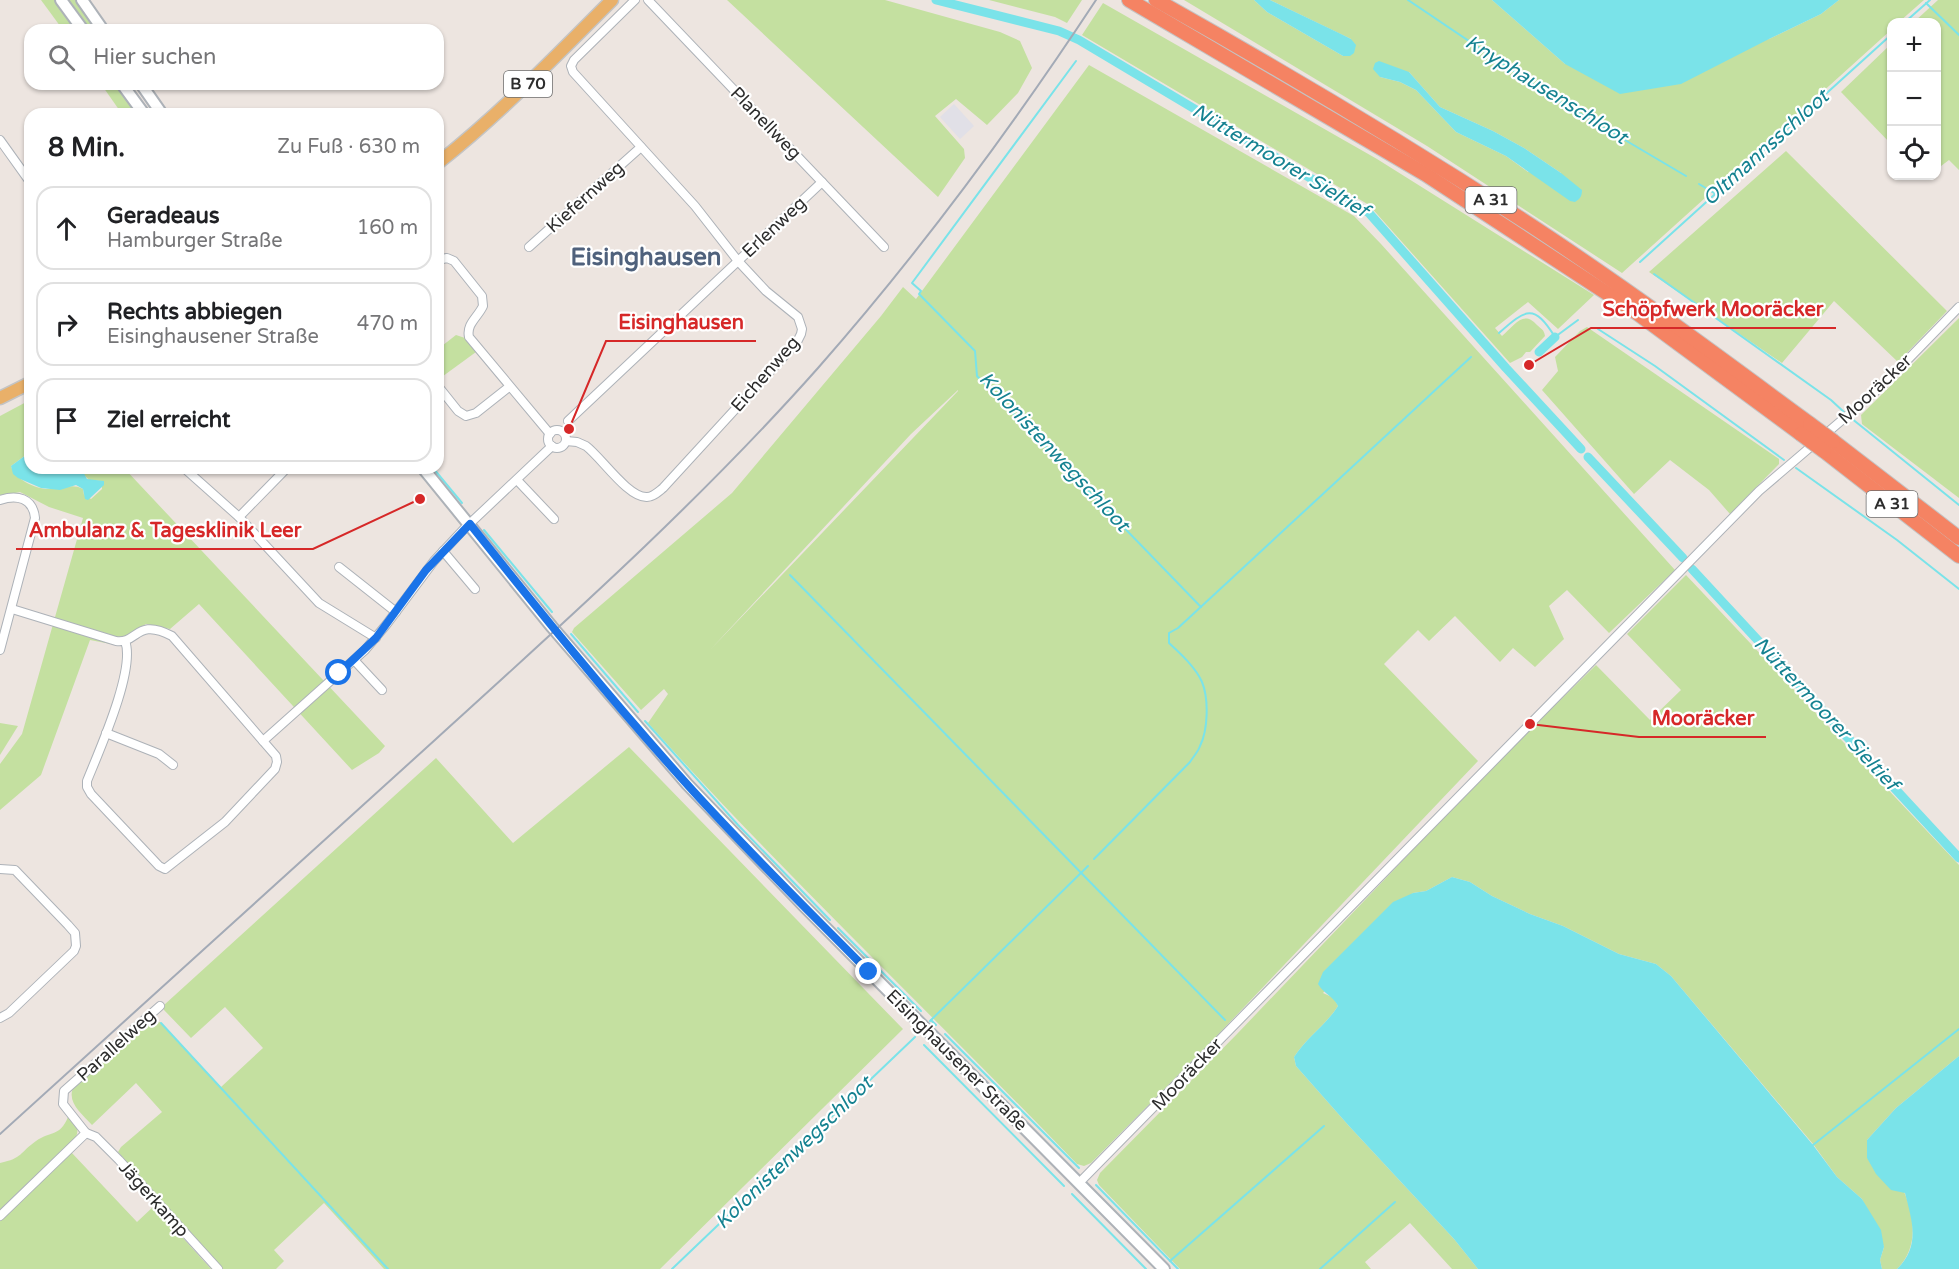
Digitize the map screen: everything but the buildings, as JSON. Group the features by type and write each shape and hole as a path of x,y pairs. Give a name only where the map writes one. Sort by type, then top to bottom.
{"highway":[{"name":"A 31","path":"1129,0 1425,174 1805,429 1959,538"},
{"name":"A 31","path":"1156,0 1431,162 1519,218 1644,302 1805,429"},
{"name":"A 31","path":"1829,446 1959,556"}],"main road":[{"name":"B 70","path":"444,157 525,86 612,0"},
{"path":"0,398 24,386"}],"street":[{"path":"61,0 79,24"},
{"path":"82,0 99,24"},
{"name":"Eichenweg","path":"566,441 577,442 589,448 636,495 650,497 663,488 797,342 801,334 802,326 795,314 766,291 738,261 695,206 573,72 571,66 574,60 635,0"},
{"name":"Planellweg","path":"648,0 884,247"},
{"path":"126,90 140,108"},
{"path":"145,90 158,108"},
{"path":"0,140 24,174"},
{"name":"Kiefernweg","path":"529,247 641,147"},
{"name":"Erlenweg","path":"568,421 822,182"},
{"path":"444,259 454,261 482,297 482,309 470,324 469,337 550,434"},
{"name":"Mooräcker","path":"1079,1184 1759,491 1883,385 1959,307"},
{"path":"444,394 458,411 466,416 476,413 509,387"},
{"path":"561,431 566,441 561,448 552,446 548,440 550,434 561,431"},
{"path":"263,741 376,638 418,580 443,551 552,446"},
{"path":"191,474 239,517 319,603 376,638"},
{"path":"239,517 281,474"},
{"name":"Eisinghausener Straße","path":"428,474 552,627 687,784 780,882 1164,1269"},
{"path":"517,480 554,519"},
{"path":"0,500 9,497 22,498 30,504 34,512 34,523 0,650"},
{"path":"443,551 475,589"},
{"path":"339,567 396,612"},
{"path":"12,609 116,641 125,641 138,631 146,629 158,630 172,636 273,752 277,759 271,774 225,822 165,869 159,866 89,790 87,781 122,685 128,655 125,641"},
{"path":"354,660 382,690"},
{"path":"106,733 159,754 173,765"},
{"path":"0,869 15,870 25,879 75,933 76,946 70,956 9,1013 0,1018"},
{"name":"Parallelweg","path":"86,1133 63,1104 64,1091 160,1006"},
{"path":"0,1216 86,1133"},
{"name":"Jägerkamp","path":"86,1133 96,1137 119,1160 218,1269"}],"shaded area":[{"path":"954,104 974,126 960,139 940,117"}],"green space":[{"path":"41,0 57,0 75,24 59,24"},
{"path":"66,0 77,0 95,24 83,24"},
{"path":"727,0 885,0 1000,32 1020,41 1032,68 1018,93 987,125 956,99 935,116 964,149 965,158 938,197"},
{"path":"989,0 1082,0 1067,23 1055,17"},
{"path":"1184,0 1254,0 1267,12 1343,56 1350,56 1351,39 1270,0 1492,0 1565,64 1769,39 1821,14 1839,0 1924,0 1904,18 1887,18 1887,34 1622,273 1427,146","holes":["1409,72 1440,107 1524,148 1561,173 1528,172 1506,156 1456,132 1416,90 1400,82 1380,77"]},
{"path":"1938,0 1959,0 1959,170 1949,160 1941,166 1941,18 1918,18"},
{"path":"1103,3 1377,159 1594,295 1558,329 1528,302 1495,328 1502,336 1519,321 1527,319 1532,320 1544,332 1545,336 1530,352 1526,352 1522,357 1510,363 1369,205 1082,35"},
{"path":"1887,48 1887,140 1841,92"},
{"path":"1089,65 1354,216 1675,570 1609,633 1567,590 1549,606 1564,639 1535,667 1513,648 1500,662 1455,616 1429,641 1418,630 1384,664 1478,761 1210,1043 1091,1163 1084,1166 1077,1164 807,891 648,723 668,694 664,689 641,710 572,632 732,493 903,287 916,299","holes":["958,391 710,650 911,434"]},
{"path":"105,90 122,90 135,108 118,108"},
{"path":"1786,151 1947,311 1898,362 1834,301 1782,363 1649,272"},
{"path":"1959,318 1959,498 1862,424 1861,415"},
{"path":"1587,327 1779,459 1779,464 1730,514 1709,490 1670,460 1634,494 1542,390 1558,371 1555,357 1580,331"},
{"path":"456,335 465,338 476,352 444,375 444,344"},
{"path":"24,403 24,456 11,466 21,479 33,486 45,489 79,487 83,489 84,495 91,499 102,489 101,481 89,480 84,474 130,474 385,746 379,753 352,770 199,604 170,629 146,624 125,636 116,645 90,640 41,775 0,810 0,764 22,734 83,518 49,507 20,492 0,496 0,416"},
{"path":"1686,575 1959,865 1959,1056 1896,1108 1867,1140 1905,1194 1911,1214 1913,1233 1909,1252 1904,1261 1897,1269 1882,1269 1880,1260 1884,1247 1862,1199 1837,1177 1813,1144 1671,976 1656,964 1619,954 1563,926 1492,896 1470,882 1452,877 1426,891 1413,893 1323,993 1334,998 1338,1006 1294,1057 1296,1066 1454,1239 1478,1269 1452,1269 1410,1223 1365,1262 1371,1269 1180,1269 1099,1185 1097,1180 1100,1173 1237,1034 1488,771 1596,665 1650,720 1681,690 1627,634"},
{"path":"0,723 18,726 0,755"},
{"path":"629,747 903,1029 660,1269 384,1269 324,1203 274,1250 284,1261 276,1269 222,1269 118,1152 162,1112 136,1083 92,1125 74,1103 73,1088 149,1020 154,1019 161,1023 221,1087 263,1048 225,1007 191,1038 164,1010 164,1005 436,758 513,843"},
{"path":"68,1117 77,1129 76,1137 0,1210 0,1163 17,1157 36,1141 58,1131"},
{"path":"71,1152 137,1222 154,1206 211,1269 0,1269 0,1221"}],"water":[{"path":"1254,0 1270,0 1351,39 1356,45 1354,53 1350,56 1343,56 1267,12"},
{"path":"1492,0 1839,0 1821,14 1681,84 1620,94 1565,64"},
{"path":"1379,61 1409,72 1440,107 1493,131 1524,148 1561,173 1582,190 1578,200 1570,201 1506,156 1456,132 1416,90 1400,82 1380,77 1373,69 1375,63"},
{"path":"24,456 24,474 84,474 87,479 104,481 104,485 88,500 85,499 83,489 76,485 60,490 41,488 18,478 13,474 11,466"},
{"path":"1452,877 1470,882 1492,896 1563,926 1619,954 1656,964 1671,976 1813,1145 1837,1177 1862,1199 1881,1230 1884,1247 1880,1260 1882,1269 1478,1269 1454,1239 1296,1066 1294,1057 1338,1006 1318,984 1323,972 1393,902 1413,893 1426,891"},
{"path":"1959,1056 1959,1269 1897,1269 1905,1260 1912,1242 1910,1213 1905,1193 1891,1190 1876,1174 1867,1158 1867,1140 1896,1108"}],"waterway":[{"name":"Nüttermoorer Sieltief","path":"936,0 1059,31 1079,40 1369,213 1581,449"},
{"name":"Knyphausenschloot","path":"1408,0 1552,97 1686,176"},
{"name":"Oltmannsschloot","path":"1910,18 1930,0"},
{"path":"1926,3 1959,35"},
{"name":"Oltmannsschloot","path":"1640,262 1887,39"},
{"name":"Kolonistenwegschloot","path":"1076,61 912,283 921,291 919,294 975,351 977,376 1201,607"},
{"name":"Knyphausenschloot","path":"1699,184 1714,193"},
{"path":"1654,274 1831,400 1845,413"},
{"name":"Kolonistenwegschloot","path":"1499,333 1516,319 1529,313 1541,319 1555,337 1578,320"},
{"path":"1598,329 1655,366 1784,460"},
{"name":"Oltmannsschloot","path":"1539,352 1555,337"},
{"name":"Kolonistenwegschloot","path":"1094,859 1190,762 1203,739 1207,714 1202,682 1192,666 1169,643 1169,633 1178,628 1471,357"},
{"path":"1851,418 1959,505"},
{"name":"Nüttermoorer Sieltief","path":"1588,457 1683,558"},
{"path":"1796,468 1897,540 1959,589"},
{"path":"438,474 462,503"},
{"path":"484,530 552,612"},
{"name":"Nüttermoorer Sieltief","path":"1692,569 1959,858"},
{"path":"790,575 1225,1020"},
{"path":"571,634 638,712"},
{"path":"645,721 738,825 830,920"},
{"name":"Kolonistenwegschloot","path":"930,1021 1088,866"},
{"path":"838,928 921,1011"},
{"name":"Kolonistenwegschloot","path":"931,1020 936,1025"},
{"path":"161,1023 388,1269"},
{"path":"1813,1145 1959,1029"},
{"path":"945,1034 1079,1168"},
{"name":"Kolonistenwegschloot","path":"672,1269 915,1037"},
{"path":"924,1045 1064,1186"},
{"path":"1170,1261 1324,1126"},
{"path":"1096,1185 1178,1269"},
{"path":"1072,1194 1146,1269"},
{"path":"1320,1269 1395,1202"}],"railway":[{"path":"0,1134 535,649 727,465 818,368 893,280 998,143 1096,0"}],"place":[{"name":"Schöpfwerk Mooräcker","path":"1529,365"},
{"name":"Eisinghausen","path":"569,429"},
{"name":"Ambulanz & Tagesklinik Leer","path":"420,499"},
{"name":"Mooräcker","path":"1530,724"}],"district":[{"name":"Eisinghausen","path":"646,257"}],"route":[{"path":"339,673 376,638 426,570 470,524 552,627 687,784 869,972"}]}
